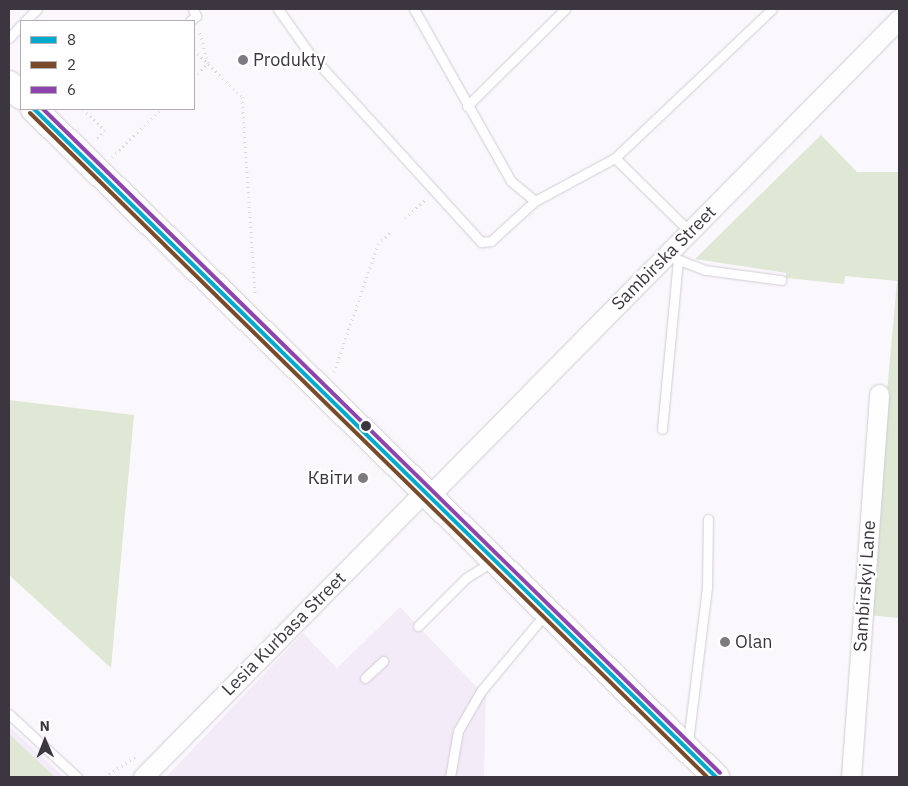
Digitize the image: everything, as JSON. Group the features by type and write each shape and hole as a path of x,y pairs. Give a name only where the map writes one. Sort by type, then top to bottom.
{"main road":[{"path":"9,84 20,95"},
{"path":"35,110 716,777"}],"street":[{"name":"Sambirska Street","path":"427,494 673,257 690,232 899,19"},
{"name":"Sambirskyi Lane","path":"851,777 879,394"},
{"name":"Lesia Kurbasa Street","path":"143,777 427,494"}],"lane":[{"path":"26,20 37,9"},
{"path":"278,9 309,54 484,243 534,201 615,158 772,9"},
{"path":"415,9 467,106 511,181 534,201"},
{"path":"467,106 565,9"},
{"path":"9,38 20,26"},
{"path":"615,158 690,232"},
{"path":"662,428 673,257 705,270 781,280"},
{"path":"687,749 706,588 708,519"},
{"path":"418,626 466,578 494,560"},
{"path":"450,777 458,731 468,715 547,612"},
{"path":"366,678 383,661"},
{"path":"9,714 77,777"}],"path":[{"path":"195,21 208,63"},
{"path":"195,51 242,97 256,306"},
{"path":"195,76 208,63"},
{"path":"84,110 105,130 91,144"},
{"path":"108,161 160,110"},
{"path":"405,218 434,191"},
{"path":"331,379 378,244 392,231"}],"shaded area":[{"path":"400,607 486,697 484,776 520,777 166,777 303,633 337,668"},
{"path":"9,726 64,777 9,777"}],"green space":[{"path":"821,135 857,172 899,172 899,618 867,615 897,281 845,276 844,284 786,278 786,273 695,259"},
{"path":"9,400 134,415 111,668 9,575"},
{"path":"9,734 55,777 9,777"}],"transit line":[{"name":"8","path":"35,110 716,777"},
{"name":"6","path":"44,110 720,773"},
{"name":"2","path":"30,113 707,777"}],"place":[{"name":"Produkty","path":"243,60"},
{"name":"Квіти","path":"363,478"},
{"name":"Olan","path":"725,642"}]}
